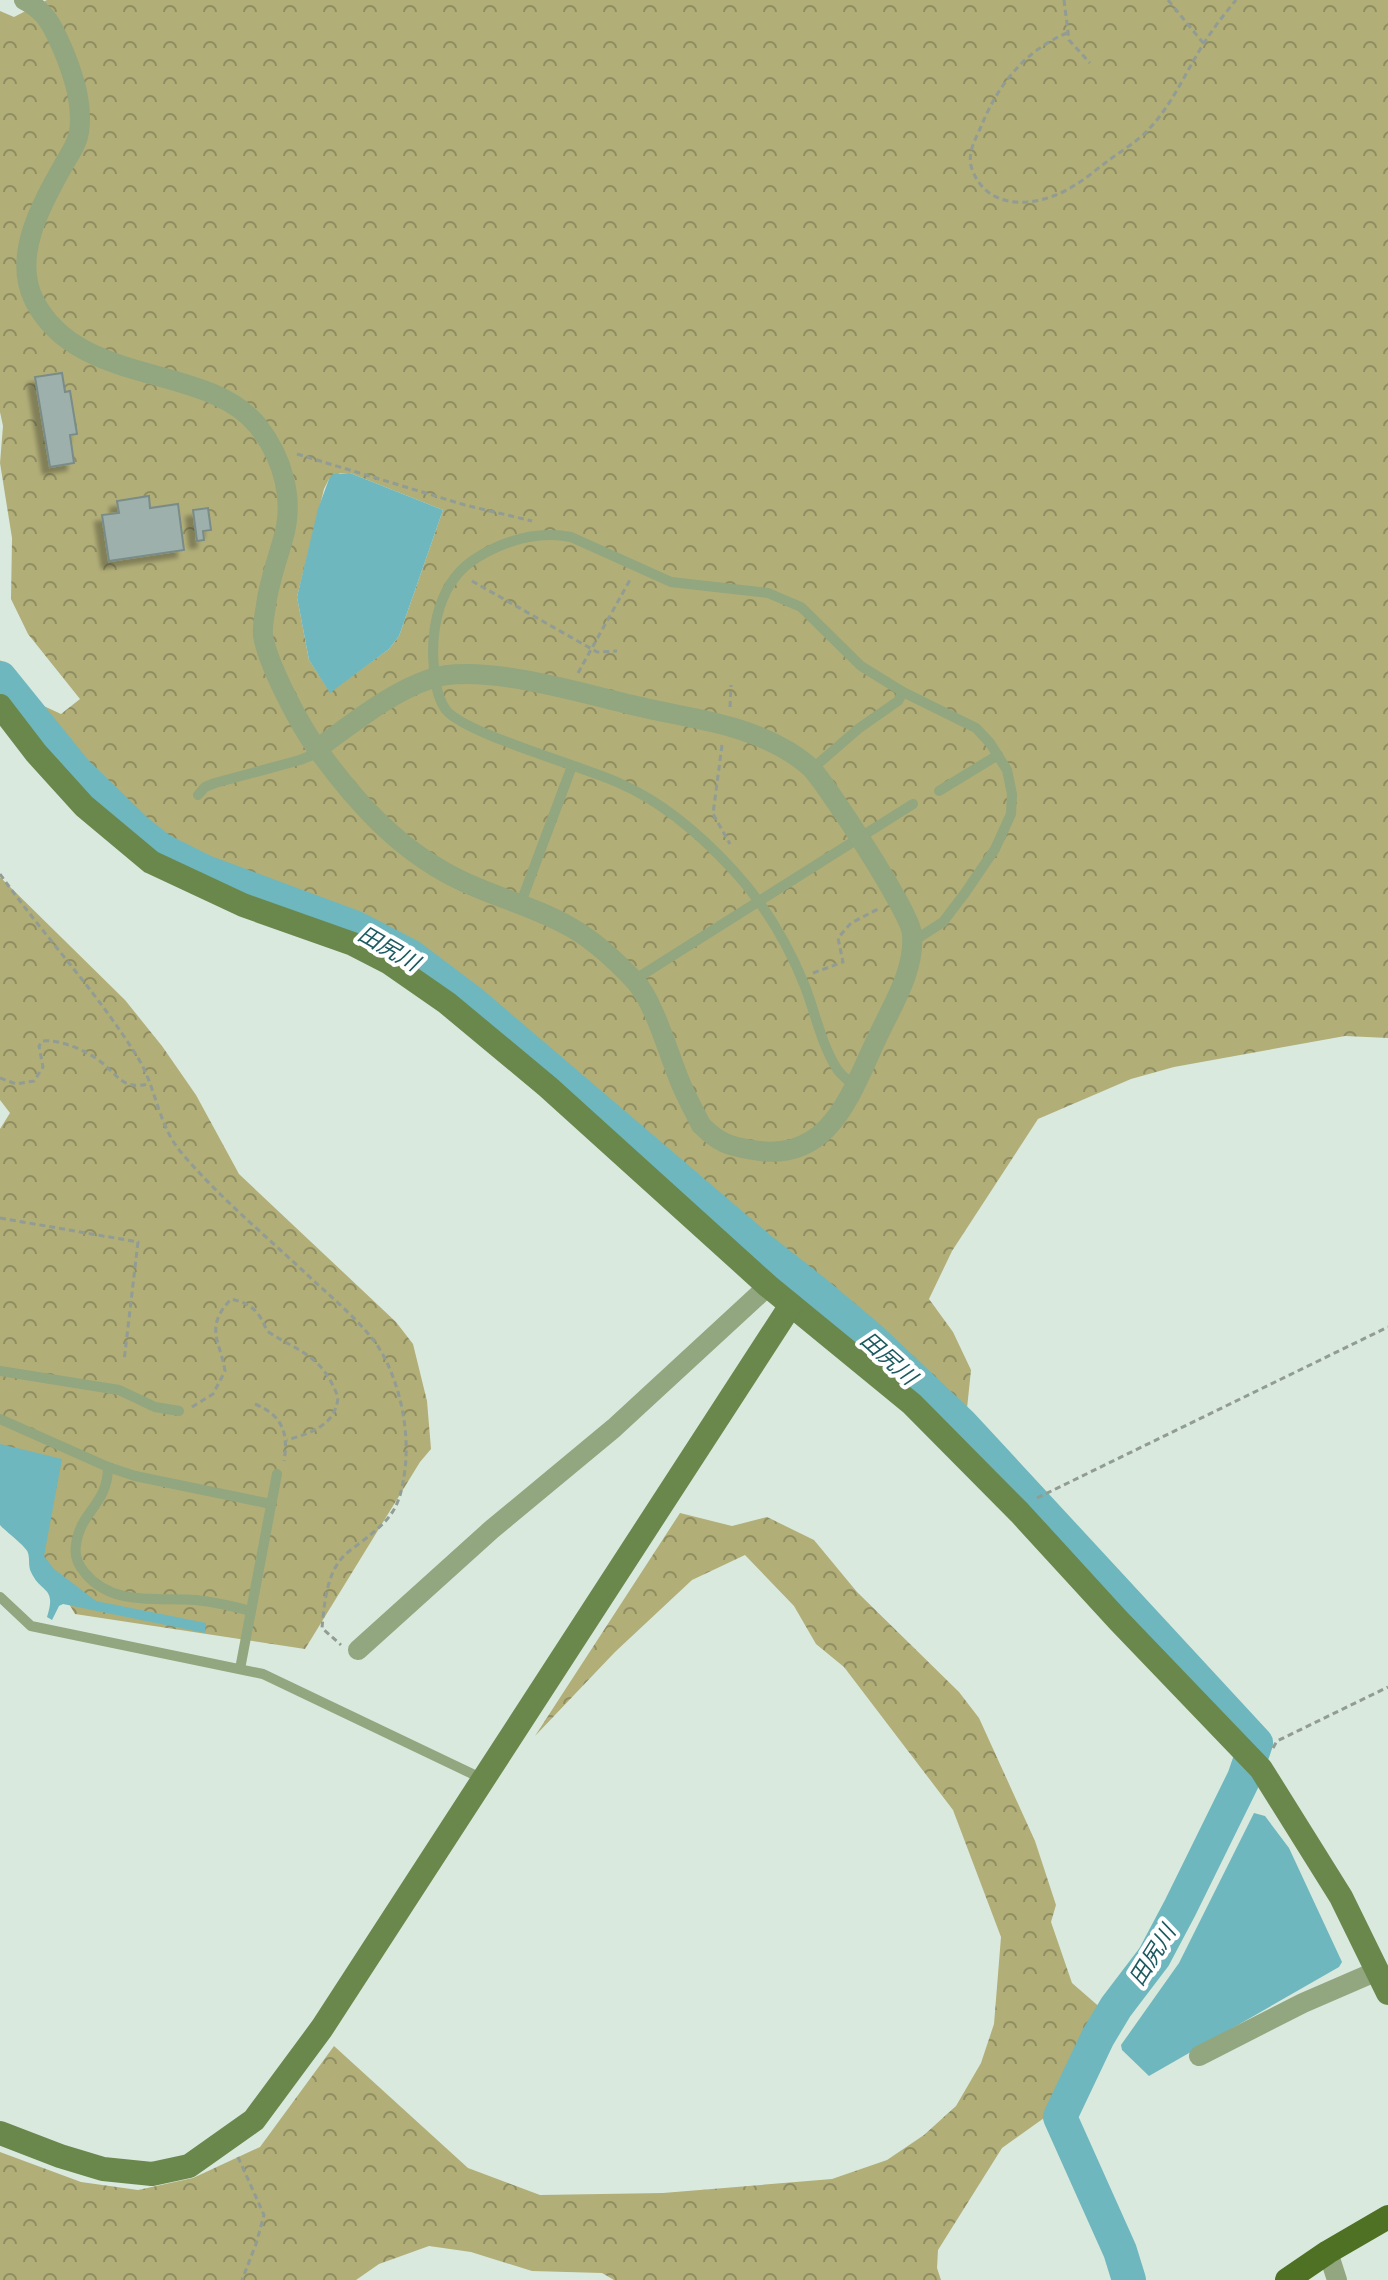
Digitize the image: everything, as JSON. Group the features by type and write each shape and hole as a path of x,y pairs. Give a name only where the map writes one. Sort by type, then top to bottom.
{"main road":[{"path":"1287,2280 1388,2217"}],"street":[{"path":"34,2 54,28 73,74 78,90 79,132 75,147 32,227 27,250 32,298 46,319 83,349 124,367 203,391 234,406 255,422 274,450 286,482 288,513 267,598 263,633 273,667 318,750 358,801 419,857 456,879 572,927 633,980 657,1023 701,1125 718,1141 763,1152 790,1151 813,1142 843,1110 904,980 912,952 912,929 899,901 812,769 786,750 725,725 492,676 448,675 385,701 318,750"},
{"path":"0,706 36,753 84,806 151,862 243,905 353,944 410,976 548,1087 768,1286 912,1404 1020,1513 1261,1769 1334,1885 1382,1982 1303,2003 1199,2056"},
{"path":"358,1650 491,1530 614,1428 768,1286"},
{"path":"0,2133 103,2169 152,2174 189,2166 254,2120 322,2028 791,1305"},
{"path":"1328,2252 1337,2280"}],"lane":[{"path":"854,1086 837,1070 790,952 760,900 701,837 643,795 617,782 459,720 446,710 435,678 433,625 443,600 460,573 482,554 518,539 531,535 564,536 671,582 768,593 815,618 861,666 903,692 976,728 1007,770 1012,794 1011,814 995,849 943,922 912,942"},
{"path":"812,769 858,729 898,701 903,692"},
{"path":"198,795 205,787 215,783 300,760 318,750"},
{"path":"939,791 998,755"},
{"path":"520,905 572,766"},
{"path":"633,980 913,804"},
{"path":"0,1371 119,1390 155,1407 179,1411"},
{"path":"0,1419 108,1467 154,1481 271,1504"},
{"path":"108,1467 108,1484 104,1494 84,1521 76,1541 75,1553 79,1564 97,1585 127,1598 198,1601 251,1611"},
{"path":"240,1669 277,1474"},
{"path":"0,1597 31,1626 263,1674 483,1779"}],"path":[{"path":"1064,0 1069,40 1090,63"},
{"path":"1168,0 1204,44"},
{"path":"1067,33 1046,42 1019,64 995,94 971,149 971,168 981,185 997,199 1013,204 1055,195 1073,187 1142,137 1157,120 1204,44 1236,0"},
{"path":"274,450 294,453 465,505 522,518 554,528 564,536"},
{"path":"570,691 590,649 638,568"},
{"path":"460,573 590,649 597,652 617,651"},
{"path":"725,725 713,814 735,855 727,864"},
{"path":"0,874 119,1028 141,1062 166,1128 179,1150 376,1343 400,1400 405,1431 405,1470 397,1508 389,1519 337,1564 324,1605 322,1628 348,1649 358,1650"},
{"path":"801,978 843,962 838,938 845,929 871,912 899,901"},
{"path":"0,1078 16,1084 34,1081 40,1074 43,1060 39,1046 43,1041 53,1040 102,1062 121,1081 135,1087 149,1084"},
{"path":"0,1218 138,1242 124,1361"},
{"path":"179,1411 202,1402 219,1386 225,1371 214,1333 220,1311 231,1299 249,1303 261,1315 267,1331 322,1365 338,1397 334,1415 326,1422 308,1434 287,1440"},
{"path":"1020,1513 1029,1502 1054,1488 1388,1327"},
{"path":"255,1404 266,1408 275,1417 287,1440 284,1461 277,1474"},
{"path":"1261,1769 1277,1741 1388,1687"},
{"path":"230,2139 264,2215 242,2280"}],"green space":[{"path":"47,0 1388,0 1388,1038 1345,1036 1174,1067 1131,1079 1038,1119 952,1251 929,1299 953,1332 971,1370 964,1437 844,1324 439,984 398,954 339,926 199,876 139,838 66,772 0,690 0,660 33,701 61,714 80,699 28,634 11,599 12,538 0,463 3,426 0,412 0,11 14,17","holes":["340,473 350,473 443,510 399,636 389,649 330,692 309,660 297,597 324,489 329,479"]},
{"path":"0,877 125,1000 196,1095 239,1174 396,1322 413,1344 427,1401 431,1449 305,1649 75,1614 0,1487 0,1129 10,1113 0,1100"},
{"path":"680,1513 732,1526 767,1517 814,1540 857,1592 959,1692 979,1718 1035,1841 1056,1905 1051,1922 1072,1983 1103,2010 1051,2113 1002,2148 938,2250 937,2268 941,2280 614,2280 602,2273 532,2271 471,2252 429,2246 379,2264 356,2280 0,2280 0,2152 81,2182 138,2190 193,2178 260,2147 334,2046 468,2168 540,2195 663,2193 832,2179 887,2160 924,2135 956,2106 981,2063 994,2024 1001,1937 953,1810 844,1667 816,1644 794,1606 745,1555 692,1580 615,1652 535,1736"}],"water":[{"path":"350,473 443,510 399,636 389,649 330,693 309,660 297,597 318,509 329,479 333,474"},
{"path":"0,1444 62,1459 44,1556 54,1569 96,1601 206,1623 205,1633 63,1604 52,1620 47,1617 49,1595 31,1572 28,1553 0,1525"},
{"path":"1254,1813 1265,1816 1289,1848 1342,1962 1339,1967 1149,2076 1122,2050 1121,2045 1179,1963"}],"building":[{"path":"62,373 65,392 70,391 77,434 70,435 74,463 50,467 35,377"},
{"path":"149,496 150,508 178,504 184,550 109,561 102,515 119,513 117,501"},
{"path":"208,508 211,530 203,531 204,540 197,541 193,510"}],"waterway":[{"name":"田尻川","path":"0,678 76,772 161,850 205,872 356,928 410,956 471,1002 758,1247 871,1339 961,1424 1256,1743 1244,1778 1180,1908 1154,1957 1116,2007 1098,2037 1060,2117 1120,2251 1129,2280"}]}
